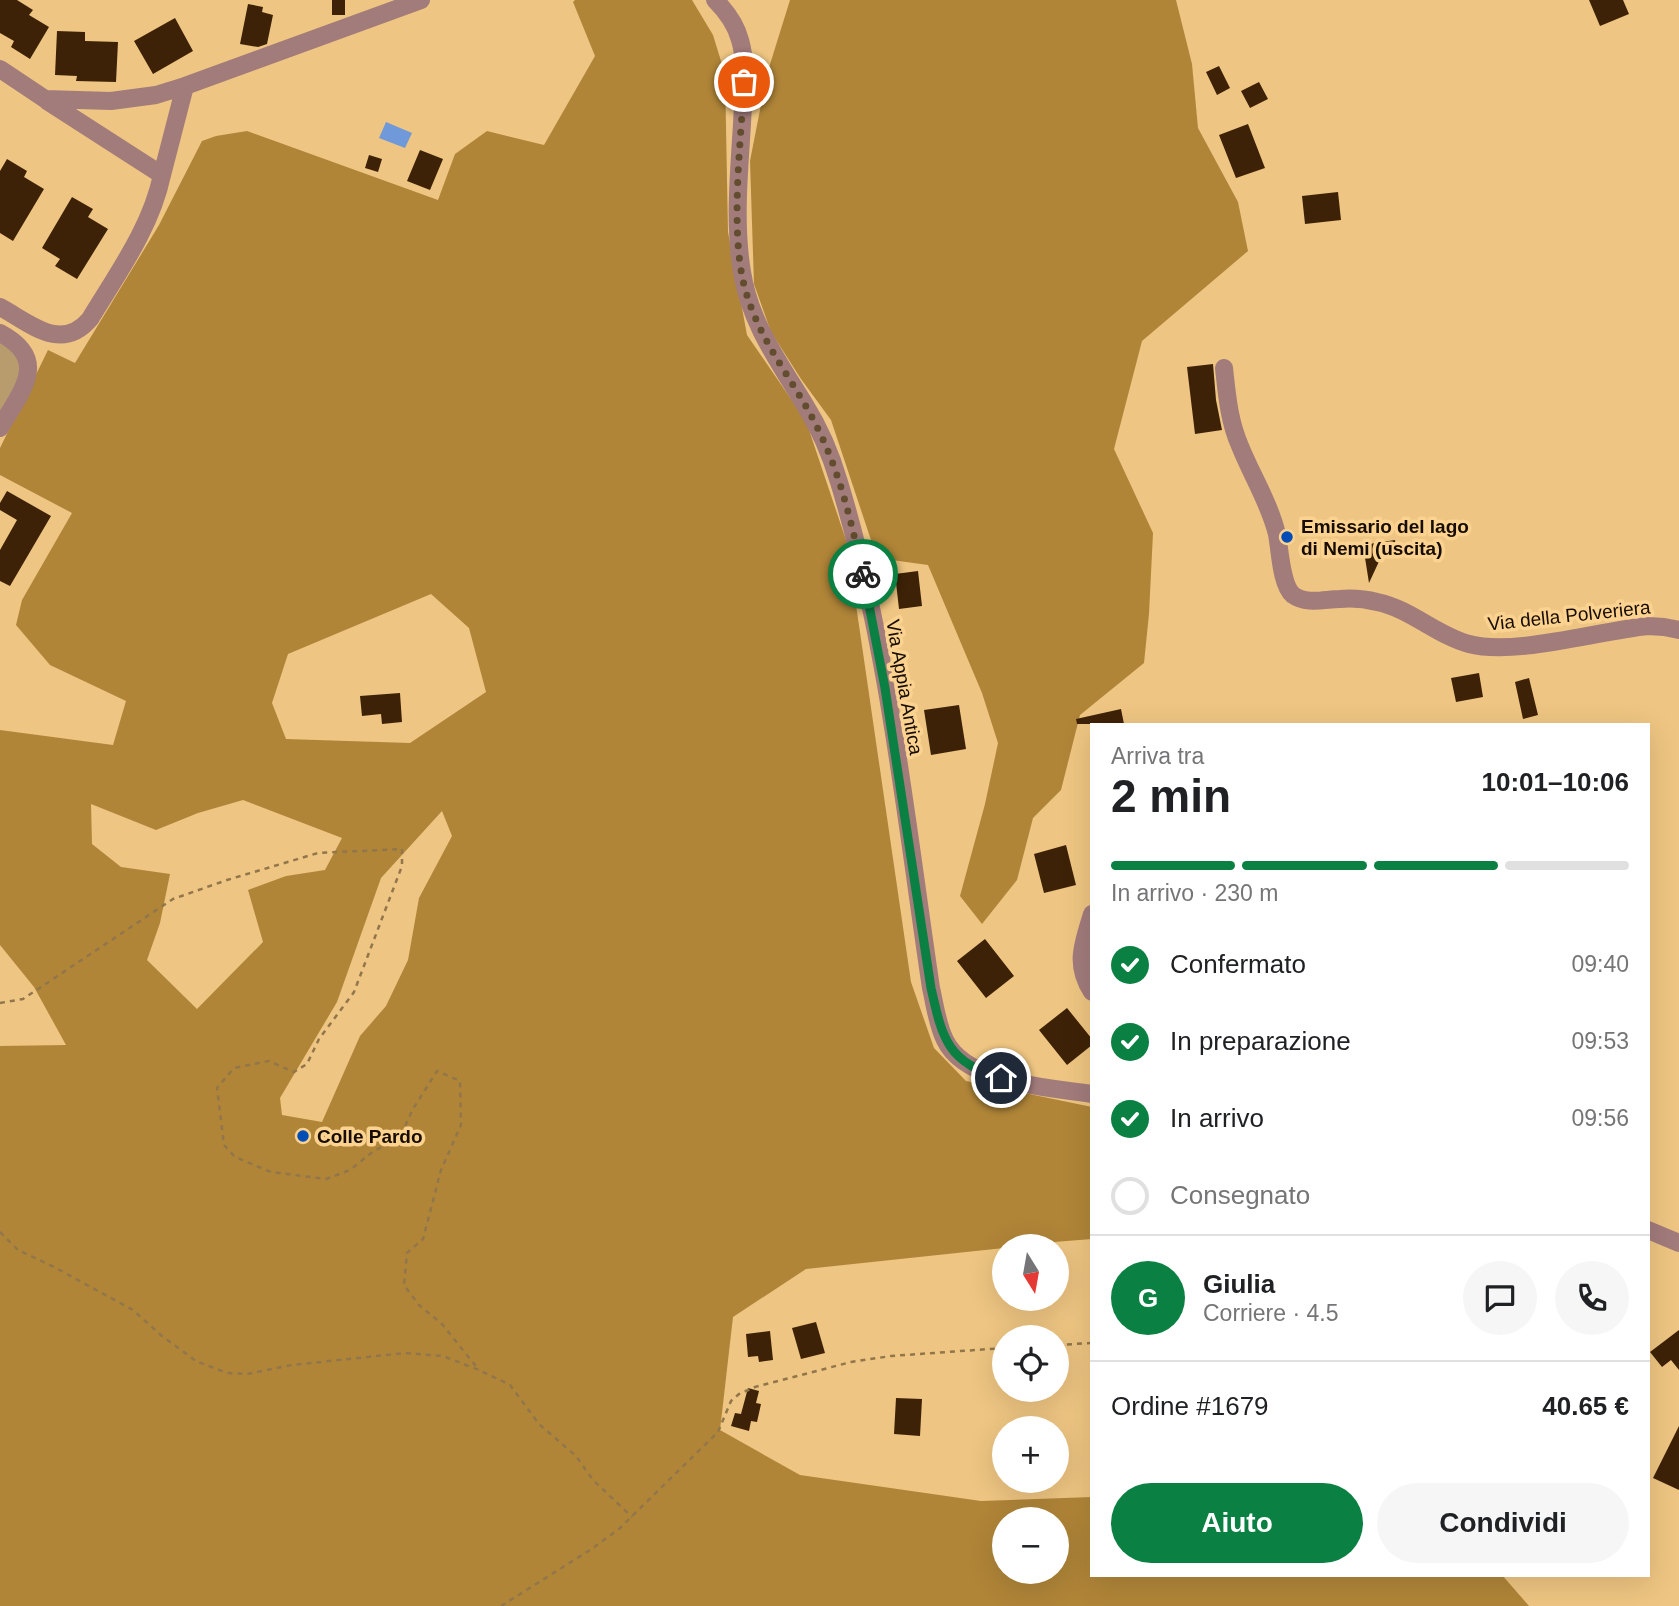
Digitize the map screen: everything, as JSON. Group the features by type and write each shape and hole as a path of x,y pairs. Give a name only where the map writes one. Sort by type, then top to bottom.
{"street":[{"path":"44,99 116,101 156,95 421,0"},
{"name":"Via Appia Antica","path":"715,0 737,30 745,72 738,217 743,281 760,331 806,406 824,440 839,480 855,541 885,688 931,988 942,1032 953,1052 981,1072 1012,1081 1090,1094"},
{"path":"0,69 162,175"},
{"path":"0,307 55,336 71,334 90,320 143,230 156,201 185,86"},
{"path":"0,333 20,346 27,357 29,368 27,379 0,428"},
{"name":"Via della Polveriera","path":"1224,368 1233,428 1268,506 1285,579 1290,591 1297,597 1312,601 1348,599 1381,603 1407,612 1455,639 1482,646 1513,646 1648,626 1679,630"},
{"path":"1090,922 1081,960 1083,975 1090,988"},
{"path":"1650,1231 1679,1243"}],"path":[{"path":"0,1003 23,999 173,899 318,853 402,849 402,866 354,992 319,1039 307,1065 294,1072 268,1061 234,1068 217,1088 224,1145 234,1157 271,1172 326,1179 350,1170 375,1150 398,1141 413,1109 437,1071 460,1081 461,1125 441,1170 423,1238 407,1253 404,1284 419,1305 442,1324 479,1370"},
{"path":"0,1232 18,1250 133,1310 196,1361 227,1373 247,1374 292,1365 404,1353 443,1356 479,1370 510,1385 539,1424 576,1456 593,1480 632,1517"},
{"path":"1069,1344 1090,1343"},
{"path":"500,1606 590,1550 632,1517 718,1432 731,1401 749,1389 850,1362 992,1349"}],"shaded area":[{"path":"575,0 692,0 713,35 725,74 728,232 747,335 806,421 847,543 911,982 934,1048 966,1081 1090,1107 1090,1239 1069,1241 1069,1234 992,1234 992,1249 806,1269 733,1317 720,1430 800,1475 981,1501 1090,1497 1090,1577 1504,1577 1529,1606 0,1606 0,1046 66,1045 34,987 0,945 0,730 113,745 126,701 50,665 16,625 22,600 72,513 0,475 0,448 48,350 75,363 159,225 202,141 247,131 438,200 455,154 487,131 544,145 595,56 573,2","holes":["431,594 469,628 486,692 410,743 286,739 272,703 288,654","243,800 342,838 325,870 286,876 248,890 263,942 197,1009 147,960 160,923 170,874 121,867 92,844 91,804 156,830 198,813","442,811 452,836 419,898 408,960 386,1006 360,1036 322,1122 282,1115 280,1098 337,1002 381,878"]},
{"path":"790,0 1176,0 1192,64 1198,128 1238,202 1248,251 1142,341 1114,449 1153,533 1144,663 1080,715 1061,790 1033,818 1017,880 982,924 960,896 998,743 982,693 928,565 877,558 831,420 771,332 754,284 750,161 767,74"},
{"path":"0,341 26,366 0,420"}],"water":[{"path":"386,122 412,133 405,148 379,138"}],"building":[{"path":"0,0 17,0 33,10 29,15 49,27 30,59 11,47 14,41 0,33"},
{"path":"332,0 345,0 345,15 332,15"},
{"path":"1589,0 1623,0 1629,14 1600,26"},
{"path":"248,4 263,7 262,12 273,15 267,44 258,47 240,44"},
{"path":"175,18 193,51 153,74 134,41"},
{"path":"57,31 85,32 85,41 118,42 116,82 76,81 77,76 55,75"},
{"path":"1219,66 1230,88 1217,95 1206,72"},
{"path":"1259,82 1268,99 1250,108 1241,91"},
{"path":"1248,124 1265,168 1236,178 1219,135"},
{"path":"420,150 443,159 430,190 407,181"},
{"path":"369,155 382,159 378,172 365,168"},
{"path":"7,159 27,171 24,177 44,189 13,241 0,233 0,171"},
{"path":"1338,192 1341,220 1305,224 1302,196"},
{"path":"72,197 93,209 88,217 108,229 77,279 55,266 60,259 42,248"},
{"path":"1213,364 1222,430 1195,434 1187,367"},
{"path":"7,491 51,516 10,586 0,581 0,550 17,520 0,510 0,503"},
{"path":"1395,540 1397,553 1382,555 1369,583 1363,545"},
{"path":"918,571 922,606 899,609 895,574"},
{"path":"1479,673 1483,697 1456,702 1451,678"},
{"path":"1529,678 1538,715 1523,719 1515,682"},
{"path":"400,693 402,722 382,724 381,714 362,716 360,696"},
{"path":"959,705 966,749 931,755 924,710"},
{"path":"1121,709 1124,723 1077,724 1076,719"},
{"path":"1066,845 1076,885 1044,893 1034,854"},
{"path":"985,939 1014,976 986,998 957,961"},
{"path":"1067,1008 1090,1037 1090,1047 1067,1065 1039,1030"},
{"path":"816,1322 825,1353 801,1359 792,1328"},
{"path":"1679,1330 1679,1370 1671,1360 1662,1367 1650,1352"},
{"path":"770,1331 773,1360 759,1362 758,1356 748,1357 746,1334"},
{"path":"748,1388 759,1391 756,1403 761,1404 757,1422 751,1421 749,1431 731,1426 735,1413 741,1414"},
{"path":"896,1398 922,1399 920,1436 894,1434"},
{"path":"1679,1426 1679,1490 1653,1478"}],"way so far":[{"path":"744,82 738,217 743,281 760,331 806,406 827,448 846,505 863,574"}],"place":[{"name":"Emissario del lago di Nemi (uscita)","path":"1287,537"},
{"name":"Colle Pardo","path":"303,1136"}],"route":[{"path":"863,574 885,688 931,988 939,1024 944,1040 959,1058 981,1072 1001,1078"}]}
